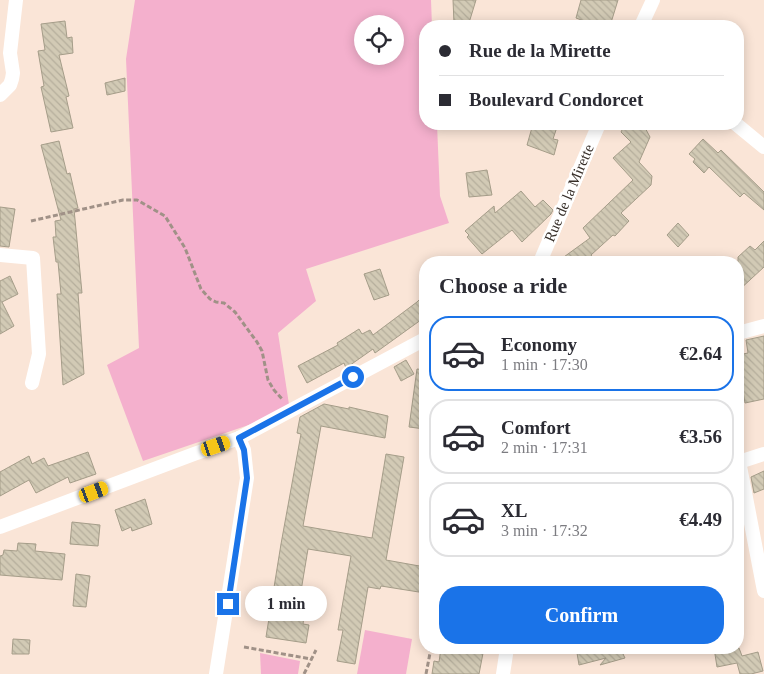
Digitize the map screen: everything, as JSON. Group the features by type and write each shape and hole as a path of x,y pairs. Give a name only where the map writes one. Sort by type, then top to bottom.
{"street":[{"path":"5,90 13,73 10,54 16,0"},
{"path":"644,20 653,0"},
{"name":"Rue de la Mirette","path":"543,256 596,130"},
{"path":"743,130 764,147"},
{"path":"0,255 33,258 39,354 32,383"},
{"path":"744,331 764,326"},
{"path":"0,527 239,438 419,342"},
{"path":"216,674 247,478 244,450 239,438"},
{"path":"744,458 764,454"},
{"path":"744,489 764,591"},
{"path":"503,674 506,654"}],"path":[{"path":"31,221 122,200 137,200 165,216 185,248 201,289 210,299 224,303 235,312 257,342 262,351 268,380 274,390 282,397 290,411"},
{"path":"244,647 311,659"},
{"path":"304,674 316,650"},
{"path":"426,674 430,654"}],"shaded area":[{"path":"135,0 431,0 432,20 419,20 419,130 437,130 440,196 449,223 306,269 316,301 278,333 290,411 143,461 107,365 139,348 126,59"},
{"path":"365,630 412,639 406,674 357,674"},
{"path":"260,653 300,661 298,674 261,674"}],"building":[{"path":"453,0 476,0 470,20 454,20"},
{"path":"581,0 618,0 612,20 581,20 576,18"},
{"path":"65,21 67,38 72,37 73,53 59,55 69,96 66,97 73,128 51,132 41,87 44,86 38,51 45,50 41,24"},
{"path":"125,78 125,91 107,95 105,83"},
{"path":"531,130 556,130 553,139 558,140 554,155 527,145"},
{"path":"622,130 646,130 650,137 639,162 652,176 651,185 621,213 629,221 592,256 565,256 590,238 583,228 633,180 613,158 631,142 621,132"},
{"path":"703,139 718,153 721,150 764,192 764,210 744,193 740,197 709,167 704,173 693,162 695,159 689,154"},
{"path":"59,141 67,174 70,173 78,208 74,209 82,293 78,293 84,374 63,385 57,294 61,294 53,237 56,237 55,221 61,220 41,145"},
{"path":"487,170 492,195 469,197 466,173"},
{"path":"521,191 535,207 543,200 553,210 551,214 522,242 512,230 482,254 467,237 469,235 465,231 494,206 495,213"},
{"path":"0,207 15,209 9,247 0,246"},
{"path":"678,223 689,235 678,247 667,235"},
{"path":"764,241 764,267 744,285 744,256 739,256 750,246 755,250"},
{"path":"380,269 389,295 374,300 364,274"},
{"path":"10,276 18,294 2,302 14,326 0,334 0,281"},
{"path":"419,300 419,321 375,353 373,349 346,368 344,363 307,383 298,366 338,345 337,343 359,329 362,334 370,330 373,335"},
{"path":"764,336 764,399 745,403 744,354 748,353 746,340"},
{"path":"406,360 414,374 401,381 394,367"},
{"path":"417,369 419,369 419,428 409,427"},
{"path":"324,404 349,409 349,407 388,416 385,438 321,426 303,526 372,538 386,454 404,457 386,560 419,566 419,592 381,586 380,589 368,587 355,664 337,661 343,630 338,630 351,556 308,549 297,615 304,616 303,624 309,625 306,643 266,637 301,434 297,433 300,417"},
{"path":"88,452 96,474 70,483 68,477 36,493 29,480 0,496 0,472 29,456 32,464 44,458 48,466"},
{"path":"764,471 764,489 754,493 751,477"},
{"path":"145,499 152,524 132,531 131,527 122,531 115,510"},
{"path":"72,522 100,525 98,546 70,544"},
{"path":"18,543 36,544 35,551 65,554 62,580 0,575 0,556 3,555 4,550 17,551"},
{"path":"76,574 90,576 86,607 73,606"},
{"path":"13,639 30,640 29,654 12,654"},
{"path":"758,652 763,671 740,674 737,663 717,667 715,654 741,654 742,656"},
{"path":"440,654 483,654 479,674 432,674 434,661 439,662"},
{"path":"577,654 623,654 625,658 600,665 606,658 579,665"}],"route":[{"path":"228,604 247,478 244,450 239,438 353,377"}]}
